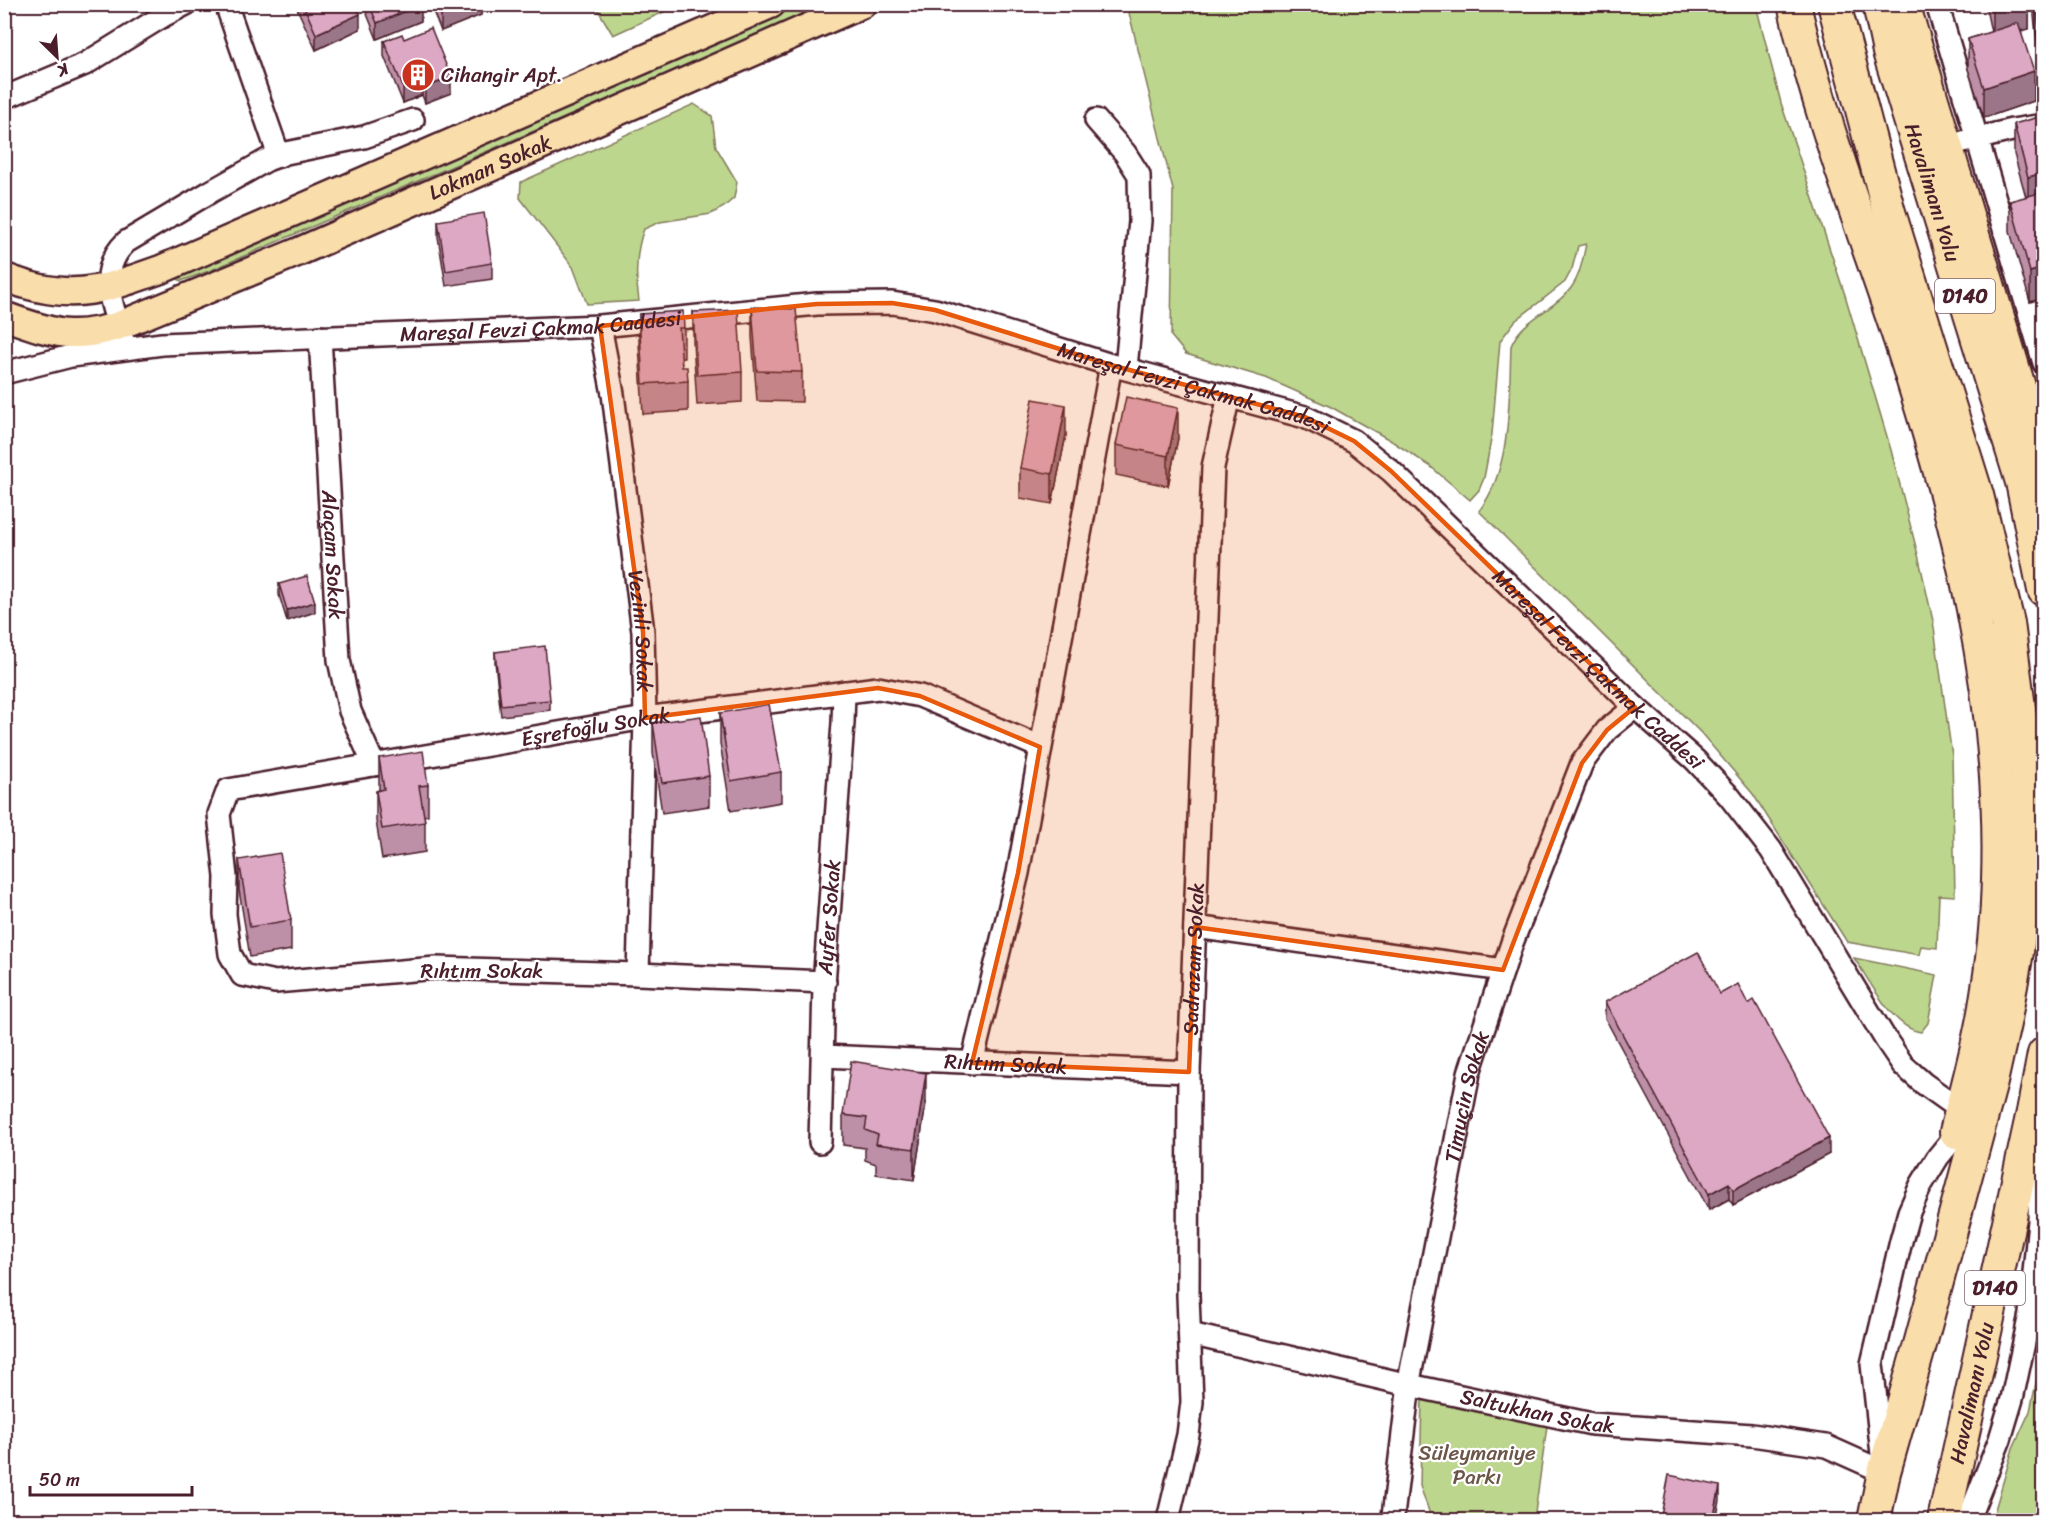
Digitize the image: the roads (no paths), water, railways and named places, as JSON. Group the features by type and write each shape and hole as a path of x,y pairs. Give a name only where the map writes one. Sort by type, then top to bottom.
{"highway":[{"path":"1794,4 1826,119 1901,344 1965,564 1984,668 1996,765 1998,881 1985,1010 1958,1122 1922,1341"},
{"name":"D140","path":"1834,4 1889,212 1977,495 2008,623 2027,769 2028,812 2022,909 2018,952 2005,1019 1991,1082 1922,1341 1884,1472 1874,1521"},
{"name":"Havalimanı Yolu","path":"1879,4 1888,52 2022,482 2043,590"},
{"path":"1903,4 2043,469"},
{"name":"Havalimanı Yolu","path":"1944,1521 2038,1101 2043,1054"}],"main road":[{"name":"Lokman Sokak","path":"108,288 162,269 771,4"},
{"name":"Lokman Sokak","path":"122,337 298,252 862,4"},
{"path":"4,277 56,292 108,288"},
{"name":"Mareşal Fevzi Çakmak Caddesi","path":"4,316 70,334 96,332 122,337"}],"street":[{"path":"4,98 85,64 186,4"},
{"path":"226,4 279,156"},
{"path":"1937,4 2043,363"},
{"path":"4,373 71,356 122,337 108,288 110,263 116,252 126,242 233,178 279,156 364,137 412,120"},
{"path":"972,1063 1018,873 1040,747 1119,367 1140,221 1139,175 1125,153 1096,120"},
{"path":"1945,147 1976,138 2043,125"},
{"name":"Mareşal Fevzi Çakmak Caddesi","path":"122,337 173,344 600,326 817,304 892,303 935,309 1119,367 1305,417 1354,441 1391,471 1635,707 1695,760 1750,822 1771,850 1903,1065 1923,1083 1958,1122"},
{"name":"Vezinli Sokak","path":"600,326 612,394 643,632 645,718 638,974"},
{"name":"Alaçam Sokak","path":"320,338 339,660 350,711 375,765"},
{"name":"Sadrazam Sokak","path":"1168,1521 1188,1435 1192,1402 1188,1295 1189,1072 1213,467 1230,396"},
{"name":"Eşrefoğlu Sokak","path":"226,877 219,813 228,790 645,718 878,688 920,696 1040,747"},
{"name":"Ayfer Sokak","path":"820,1142 825,982 844,692"},
{"name":"Timuçin Sokak","path":"1396,1519 1408,1385 1469,1073 1516,932 1582,763 1607,730 1635,707"},
{"name":"Rıhtım Sokak","path":"226,877 225,914 231,954 242,975 275,982 436,968 825,982"},
{"path":"1195,927 1503,970"},
{"name":"Rıhtım Sokak","path":"823,1056 1189,1072"},
{"path":"1968,1521 2000,1439 2012,1400 2030,1314 2039,1221 2038,1101"},
{"path":"1884,1472 1872,1364 1909,1212 1921,1185 1958,1122"},
{"name":"Saltukhan Sokak","path":"1190,1334 1408,1385 1592,1424 1752,1435 1826,1446 1884,1472"}],"place":[{"name":"Cihangir Apt.","path":"418,75"}],"park label":[{"name":"Süleymaniye Parkı","path":"1477,1465"}]}
